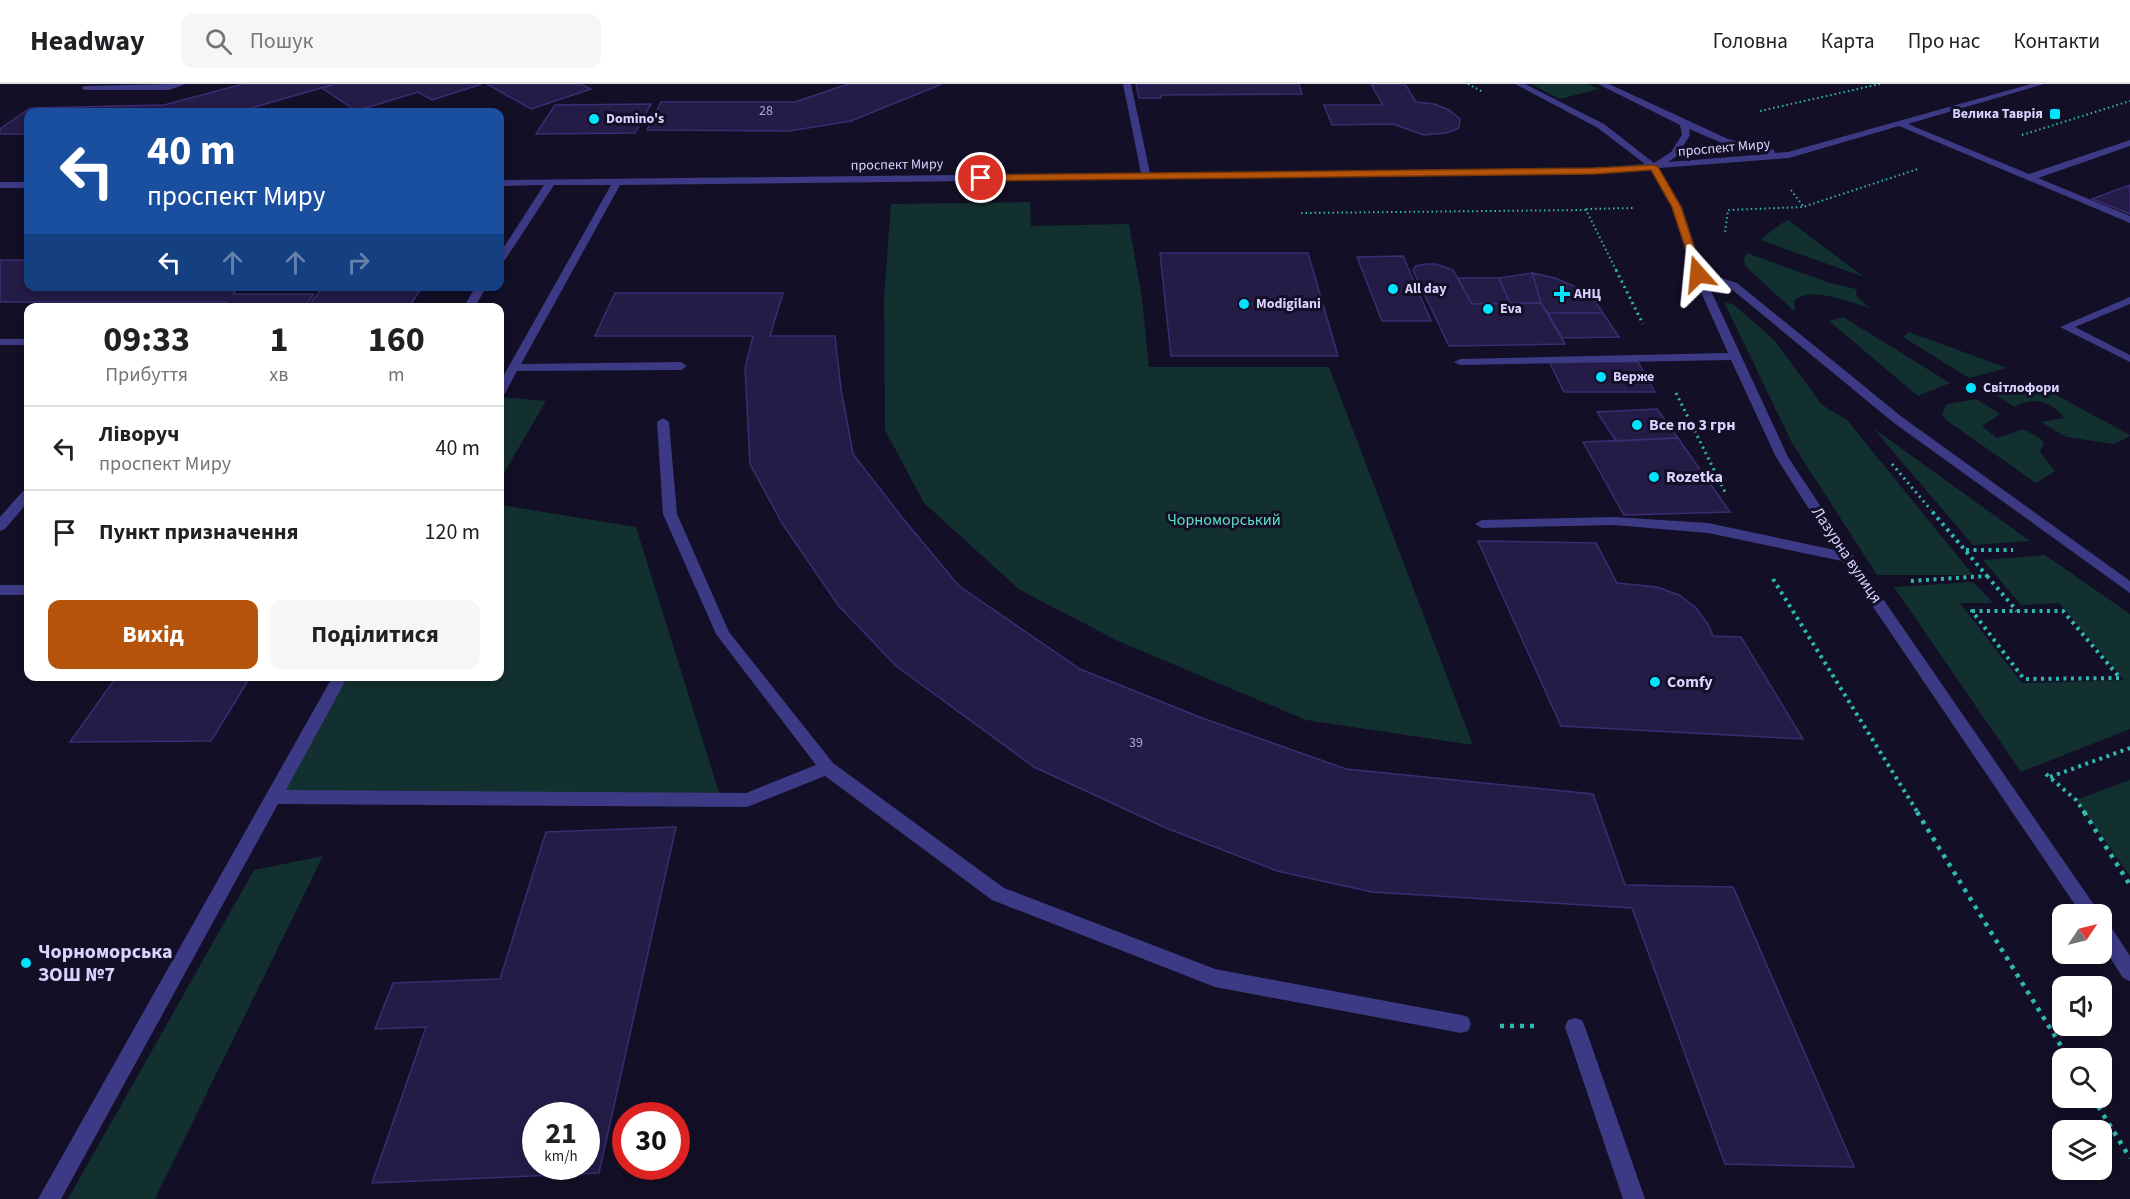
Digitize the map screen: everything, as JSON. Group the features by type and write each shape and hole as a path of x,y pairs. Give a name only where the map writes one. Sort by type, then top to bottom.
{"street":[{"path":"85,88 169,87 182,84"},
{"path":"1127,84 1146,176"},
{"path":"1519,84 1600,126 1654,167 1674,154 1686,135 1684,124"},
{"path":"1602,84 1684,124 1725,141 1788,155"},
{"name":"проспект Миру","path":"504,183 1594,171 1788,155 2040,84"},
{"path":"1901,124 2130,220"},
{"path":"2028,178 2130,143"},
{"name":"Лазурна вулиця","path":"1654,167 1677,207 1698,274 1782,457 2084,904"},
{"path":"504,254 551,182"},
{"path":"504,385 617,182"},
{"path":"0,185 24,185"},
{"path":"1698,274 1733,285 1898,420 2130,588"},
{"path":"2130,300 2066,327 2130,358"},
{"path":"0,342 24,342"},
{"path":"1460,362 1736,356"},
{"path":"513,368 681,366"},
{"path":"663,422 670,514 723,634 826,768 998,894 1215,978 1461,1024"},
{"path":"0,525 24,498"},
{"path":"1482,524 1614,521 1708,528 1847,556"},
{"path":"0,590 24,590"},
{"path":"49,1199 339,681"},
{"path":"274,797 747,800 826,768"},
{"path":"2112,945 2130,972"},
{"path":"1575,1028 1634,1199"}],"path":[{"path":"1753,113 1880,84"},
{"path":"1733,285 1723,249 1728,210 1803,207"},
{"path":"1586,210 1747,537 2062,1048"},
{"path":"1888,459 2017,611 2063,611 2120,678 2024,679 1972,611 2017,611"},
{"path":"1905,582 1987,576"},
{"path":"2049,777 2130,748"},
{"path":"2042,771 2076,800 2130,885"},
{"path":"1461,1024 1575,1028"},
{"path":"2099,1108 2130,1158"}],"green space":[{"path":"1531,84 1588,84 1599,89 1560,99"},
{"name":"Чорноморський","path":"1030,202 1031,226 1129,224 1142,298 1149,367 1329,367 1473,745 1306,720 1118,641 1020,590 924,503 885,430 884,298 891,204"},
{"path":"1788,220 1864,277 1760,240"},
{"path":"1747,253 1830,283 1856,289 1857,297 1870,308 1811,294 1794,300 1795,312 1745,266 1744,259"},
{"path":"1724,302 1733,304 1775,341 1822,405 1847,420 1973,575 1877,575 1792,443"},
{"path":"1843,317 1950,383 1918,396 1829,321"},
{"path":"1909,332 2007,368 1969,378 1903,337"},
{"path":"2030,381 2130,436 2114,444 2066,437 2041,422 2064,418 2048,404 2028,401 2015,407 1988,390"},
{"path":"504,397 546,401 504,473"},
{"path":"1976,399 2000,414 1982,426 1997,438 2023,429 2040,438 2044,443 2040,452 2055,471 2036,483 1946,420 1942,414 1947,404"},
{"path":"1873,428 2030,541 1973,545"},
{"path":"504,506 636,527 722,802 274,797 339,681 504,681"},
{"path":"2045,555 2130,614 2130,729 2021,772 1894,587 1973,582 1993,603 1960,603 2022,683 2124,680 2059,603 2021,605 1983,560"},
{"path":"2130,780 2130,876 2076,800"},
{"path":"323,856 155,1199 68,1199 254,870"}],"building":[{"path":"243,84 335,84 251,108 30,108 164,105"},
{"path":"335,84 482,84 432,100 418,92 366,108 352,108 322,88"},
{"path":"487,84 581,84 591,89 531,109"},
{"path":"848,84 942,84 851,121 789,131 647,130 661,102 795,102"},
{"path":"1136,84 1299,84 1302,94 1161,95 1161,98 1139,98"},
{"path":"1371,84 1405,84 1416,102 1434,104 1449,110 1460,119 1459,128 1446,133 1424,135 1393,124 1332,125 1324,105 1383,105"},
{"name":"Domino's","path":"651,104 635,133 536,134 555,105"},
{"path":"24,112 24,134 0,134 0,129"},
{"path":"2130,185 2130,214 2092,199"},
{"name":"Modigilani","path":"1160,253 1308,253 1338,356 1171,356"},
{"name":"All day","path":"1403,256 1431,321 1382,321 1357,257"},
{"path":"0,260 24,260 24,291 236,291 233,294 314,294 307,303 0,302"},
{"name":"Eva","path":"1436,264 1453,270 1472,304 1541,303 1565,344 1449,346 1413,270 1416,266"},
{"name":"АНЦ","path":"1532,273 1555,278 1576,287 1595,301 1603,313 1548,313 1541,303"},
{"path":"1532,273 1541,303 1510,303 1499,278"},
{"path":"1458,278 1499,278 1510,303 1472,304"},
{"path":"320,291 420,291 411,303 311,303"},
{"path":"615,293 783,293 770,336 835,336 841,389 853,454 901,516 959,586 1080,669 1202,718 1346,769 1593,794 1625,885 1733,887 1854,1167 1725,1164 1632,908 1372,892 1277,871 1166,828 1034,767 896,666 838,605 782,523 750,464 745,368 753,336 595,336"},
{"path":"1548,313 1603,313 1619,337 1562,338"},
{"name":"Верже","path":"1549,361 1638,362 1655,392 1564,392"},
{"name":"Все по 3 грн","path":"1657,409 1678,438 1616,441 1597,412"},
{"name":"Rozetka","path":"1678,438 1730,512 1624,515 1583,442"},
{"name":"Comfy","path":"1478,541 1596,543 1617,583 1657,587 1679,595 1696,608 1708,624 1713,636 1741,637 1803,739 1561,726"},
{"path":"113,681 248,681 211,741 70,742"},
{"path":"676,827 615,1102 612,1102 612,1115 600,1169 600,1102 522,1102 522,1176 372,1183 426,1027 375,1029 393,983 500,979 546,832"}],"place":[{"name":"Велика Таврія","path":"2055,114"},
{"name":"Domino's","path":"594,119"},
{"name":"All day","path":"1393,289"},
{"name":"АНЦ","path":"1562,294"},
{"name":"Modigilani","path":"1244,304"},
{"name":"Eva","path":"1488,309"},
{"name":"Верже","path":"1601,377"},
{"name":"Світлофори","path":"1971,388"},
{"name":"Все по 3 грн","path":"1637,425"},
{"name":"Rozetka","path":"1654,477"},
{"name":"Comfy","path":"1655,682"},
{"name":"Чорноморська ЗОШ №7","path":"26,963"}],"route":[{"path":"981,178 1594,171 1654,167 1677,207 1698,274"}]}
